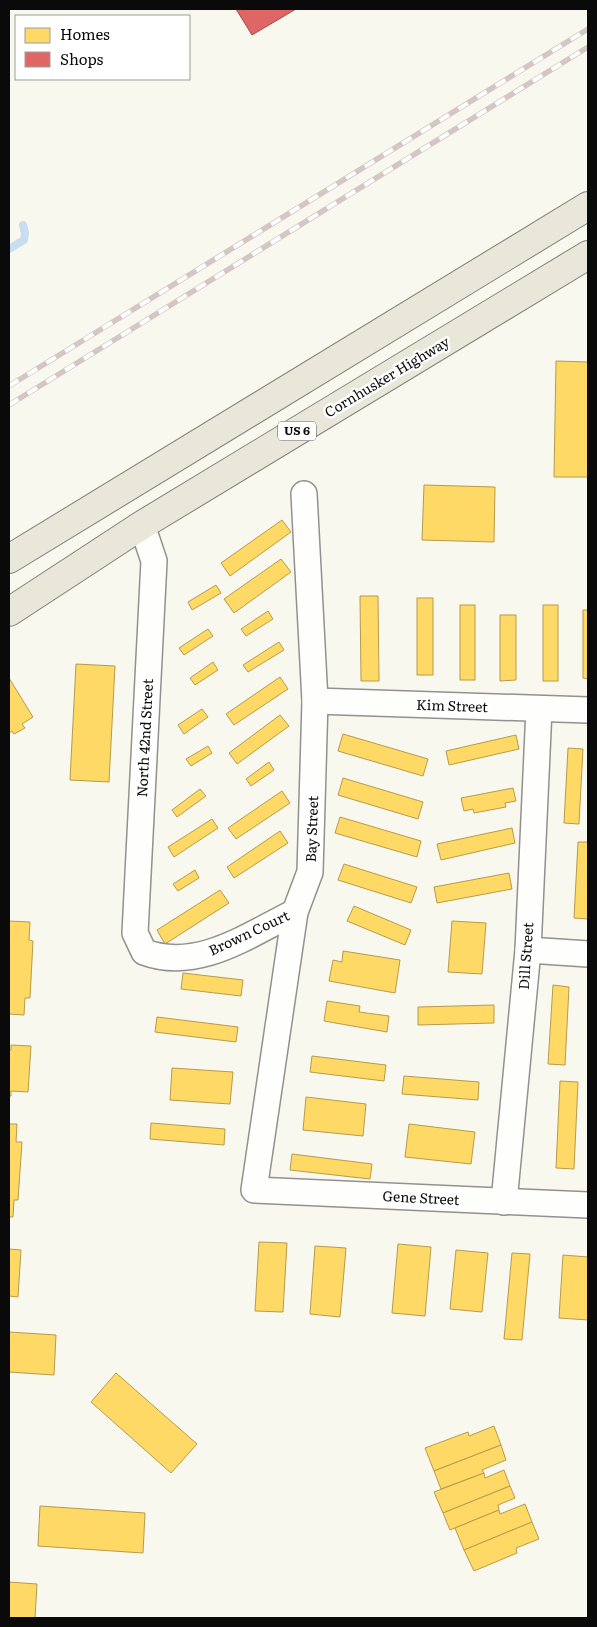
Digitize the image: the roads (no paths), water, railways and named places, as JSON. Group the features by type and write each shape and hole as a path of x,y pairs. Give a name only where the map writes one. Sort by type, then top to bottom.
{"main road":[{"path":"9,559 588,206"},
{"name":"Cornhusker Highway","path":"9,612 142,525 588,255"}],"street":[{"name":"Bay Street","path":"254,1190 295,912 310,872 315,701 304,494"},
{"name":"North 42nd Street","path":"142,525 154,561 135,915 135,933 144,952"},
{"name":"Kim Street","path":"315,701 588,710"},
{"name":"Dill Street","path":"504,1202 528,950 539,709"},
{"name":"Brown Court","path":"144,952 161,958 178,959 210,954 295,912"},
{"path":"528,950 588,954"},
{"name":"Gene Street","path":"254,1190 588,1205"}],"waterway":[{"path":"9,249 24,240 23,225"}],"railway":[{"path":"9,386 588,29"},
{"path":"9,405 588,47"}]}
